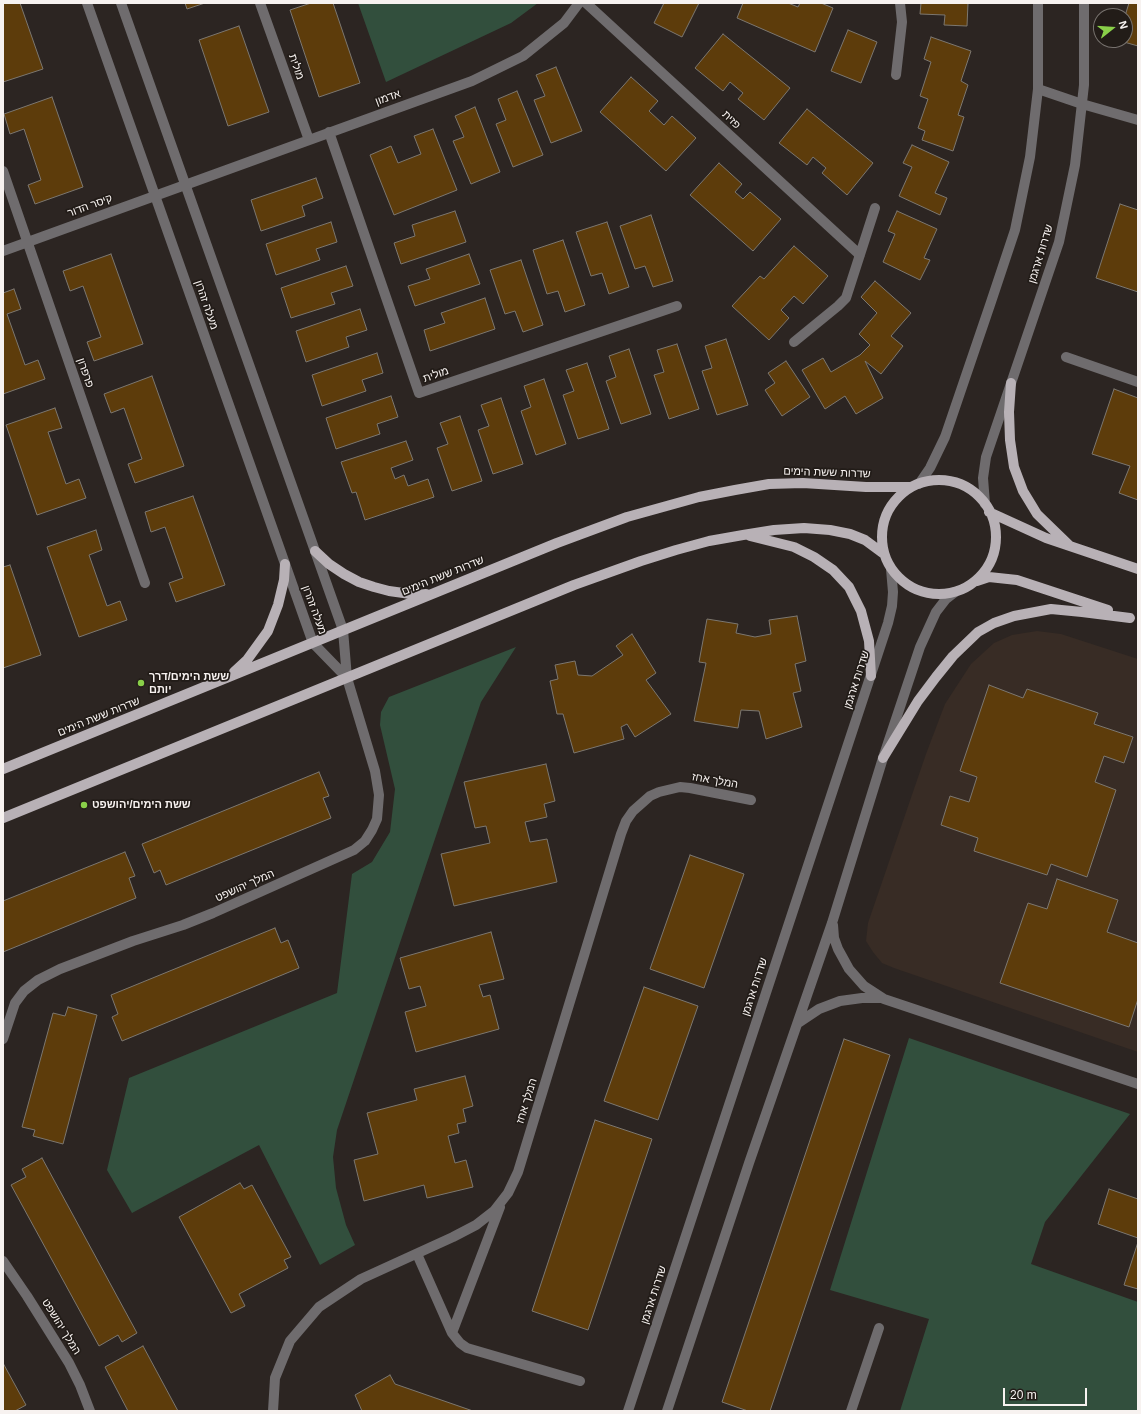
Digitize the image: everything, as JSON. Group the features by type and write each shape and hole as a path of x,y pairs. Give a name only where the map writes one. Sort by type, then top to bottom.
{"main road":[{"path":"1011,382 1009,412 1010,440 1014,467 1023,492 1037,514 1070,546"},
{"path":"933,480 944,480 955,482 974,492 987,508 996,532 996,543 989,564 983,574 966,588 956,592 944,594 922,592 902,582 891,569 884,554 882,542 884,520 894,501 902,493 915,485 933,480"},
{"name":"שדרות ששת הימים","path":"3,769 592,529 663,506 699,497 770,484 835,484 866,487 915,485"},
{"path":"987,508 1046,538 1138,569"},
{"path":"3,818 608,572 676,550 743,534 804,528 841,531 865,540 884,554"},
{"path":"743,534 786,545 814,557 833,570 849,587 861,611 869,641 872,676"},
{"path":"315,551 344,574 374,587 418,595 432,594"},
{"path":"230,677 247,660 268,631 278,604 284,580 285,564"},
{"path":"975,582 989,577 1017,580 1134,619"},
{"path":"883,758 918,701 953,656 978,632 994,623 1014,616 1051,609 1134,619"}],"street":[{"name":"מעלה זהרון","path":"87,3 313,643 347,678"},
{"name":"מעלה זהרון","path":"122,3 343,630 347,678"},
{"name":"מולית","path":"260,3 309,140"},
{"name":"אדמון","path":"186,184 472,80 523,56 564,23 579,3"},
{"name":"פזית","path":"586,3 860,255"},
{"path":"896,75 902,22 900,3"},
{"path":"915,485 930,468 945,437 1015,230 1030,157 1038,88 1038,3"},
{"name":"שדרות ארגמן","path":"987,508 983,478 986,457 1059,242 1075,165 1084,85 1084,3"},
{"path":"1038,88 1082,104 1138,120"},
{"name":"מולית","path":"329,132 419,393 677,306"},
{"name":"פרפרון","path":"3,171 145,583"},
{"name":"קיסר הדור","path":"3,251 186,184"},
{"path":"794,342 846,298 875,208"},
{"path":"1066,356 1138,382"},
{"name":"שדרות ארגמן","path":"628,1411 872,676 891,612 893,592 891,569"},
{"path":"667,1411 749,1163 832,923 883,758 923,638 936,612 946,599 956,592"},
{"name":"המלך יהושפט","path":"3,1039 15,1003 24,990 38,980 60,969 133,941 213,913 354,850 365,841 377,819 379,795 375,771 347,678"},
{"name":"המלך אחז","path":"273,1411 275,1378 290,1340 319,1307 361,1280 486,1219 502,1202 514,1183 620,834 633,811 650,796 670,789 690,788 751,800"},
{"path":"832,923 834,938 838,949 849,969 864,986 884,998 1138,1084"},
{"path":"798,1023 818,1009 840,1001 862,998 884,998"},
{"path":"452,1333 502,1202"},
{"path":"417,1254 452,1333 460,1343 467,1348 580,1381"},
{"name":"המלך יהושפט","path":"3,1261 69,1363 80,1385 90,1411"},
{"path":"851,1411 879,1328"}],"shaded area":[{"path":"1037,631 1061,634 1138,659 1138,1052 894,968 882,963 866,941 868,923 926,754 945,704 971,664 994,643 1012,635"}],"green space":[{"path":"358,3 538,3 511,23 386,82"},
{"path":"516,647 481,702 337,1130 333,1157 336,1188 346,1225 355,1245 320,1265 259,1145 132,1213 107,1170 129,1078 337,993 352,874 372,862 390,832 395,789 380,725 381,712 389,697"},
{"path":"909,1038 1130,1114 1045,1222 1031,1264 1138,1302 1138,1411 900,1411 929,1319 830,1290"}],"building":[{"path":"3,3 20,3 43,69 3,82"},
{"path":"185,3 205,3 187,9"},
{"path":"311,3 333,3 360,83 319,97 290,10"},
{"path":"664,3 699,3 682,37 654,23"},
{"path":"743,3 788,3 798,7 800,3 821,3 833,8 815,52 737,18"},
{"path":"921,3 968,3 967,26 944,25 945,15 920,14"},
{"path":"1129,3 1138,3 1138,46 1133,45 1133,8 1127,8"},
{"path":"239,26 269,112 228,126 199,40"},
{"path":"848,30 877,42 861,83 831,71"},
{"path":"723,34 790,88 764,120 738,99 743,93 730,82 723,91 695,68"},
{"path":"931,37 971,51 961,81 968,85 958,115 964,117 953,151 922,140 925,131 918,128 928,99 920,96 931,62 924,59"},
{"path":"556,67 582,131 551,143 534,100 545,96 536,75"},
{"path":"631,77 658,101 649,111 664,125 672,116 696,138 666,171 600,112"},
{"path":"517,91 543,155 513,167 496,124 506,120 498,99"},
{"path":"52,97 83,187 35,204 28,185 41,180 24,129 10,134 4,114"},
{"path":"475,107 500,172 471,184 453,141 464,137 455,116"},
{"path":"807,109 873,163 847,195 822,173 826,168 813,157 807,165 779,143"},
{"path":"433,129 457,190 394,215 370,155 391,146 398,163 421,154 414,136"},
{"path":"912,145 949,162 935,193 947,198 940,215 899,196 912,167 903,163"},
{"path":"719,163 742,184 735,192 743,199 750,192 781,219 753,251 690,195"},
{"path":"316,178 323,198 302,206 305,216 261,231 251,200"},
{"path":"1120,204 1138,210 1138,292 1096,278"},
{"path":"455,211 466,242 401,264 394,243 415,236 412,225"},
{"path":"897,211 937,229 924,258 930,260 920,280 883,262 895,234 888,231"},
{"path":"651,215 673,281 653,287 645,266 635,269 620,226"},
{"path":"331,222 337,242 316,249 320,260 276,275 266,244"},
{"path":"607,222 629,287 609,294 602,273 591,276 576,232"},
{"path":"563,240 585,305 565,312 558,291 547,294 533,250"},
{"path":"794,246 828,276 803,304 794,296 781,310 789,318 769,340 732,306 760,276 764,279"},
{"path":"111,254 143,344 94,361 87,342 101,337 83,286 70,291 63,271"},
{"path":"469,254 480,284 415,306 408,286 430,279 426,269"},
{"path":"521,260 543,325 523,332 515,311 505,314 490,270"},
{"path":"346,266 353,286 331,293 335,304 291,318 281,288"},
{"path":"875,281 911,313 891,336 903,346 881,374 865,361 883,398 856,414 845,396 825,409 802,370 823,358 831,372 860,355 870,345 859,334 877,313 861,297"},
{"path":"14,289 21,309 7,314 25,365 38,360 45,379 3,394 3,293"},
{"path":"485,298 495,329 430,351 424,330 445,323 441,313"},
{"path":"360,309 367,330 346,337 349,347 306,362 296,331"},
{"path":"726,339 748,405 717,415 702,371 712,368 705,346"},
{"path":"677,344 699,409 669,419 654,375 664,372 657,350"},
{"path":"629,349 651,414 621,424 606,381 616,377 609,356"},
{"path":"377,353 383,373 362,380 366,391 322,406 312,375"},
{"path":"786,361 810,397 782,416 765,390 775,383 768,373"},
{"path":"587,363 609,429 578,439 563,395 574,391 566,370"},
{"path":"152,376 184,466 135,483 128,464 142,459 124,408 111,413 104,394"},
{"path":"544,379 566,444 536,455 521,411 531,407 524,386"},
{"path":"1114,389 1138,398 1138,500 1119,493 1130,466 1092,454"},
{"path":"391,396 398,417 377,424 380,434 336,449 326,418"},
{"path":"501,398 523,464 493,474 478,430 489,426 481,405"},
{"path":"55,408 62,428 48,432 66,484 79,479 86,498 37,515 6,425"},
{"path":"460,416 482,481 452,491 437,448 448,444 440,423"},
{"path":"406,441 413,460 391,468 395,479 404,475 408,486 428,479 434,497 365,520 356,492 352,493 341,462"},
{"path":"193,496 225,585 176,602 169,583 183,578 165,527 151,532 145,512"},
{"path":"96,530 102,550 89,555 107,606 120,601 127,620 79,637 47,547"},
{"path":"10,565 41,655 3,668 3,567"},
{"path":"797,616 806,661 795,664 801,691 793,693 802,727 766,739 759,711 741,710 738,728 694,721 706,663 699,662 707,619 738,624 736,633 755,637 771,634 769,620"},
{"path":"632,634 656,673 646,680 671,714 635,737 627,724 621,727 624,739 574,753 563,714 557,714 550,681 558,679 555,665 575,661 578,675 592,676 623,655 616,646"},
{"path":"989,685 1023,698 1027,689 1098,713 1094,724 1133,737 1124,763 1104,756 1095,782 1116,790 1087,877 1051,864 1047,875 974,851 978,838 941,825 950,796 969,802 977,777 960,771"},
{"path":"546,764 555,801 544,804 547,817 525,822 530,842 547,839 557,882 454,906 441,854 490,843 486,826 475,828 464,782"},
{"path":"319,772 329,796 323,798 331,818 166,885 160,870 154,873 142,844"},
{"path":"125,852 135,876 129,878 136,898 3,952 3,901"},
{"path":"690,855 744,874 704,988 650,969"},
{"path":"1057,879 1118,900 1107,932 1138,943 1138,999 1129,1027 1000,983 1028,903 1047,909"},
{"path":"275,928 281,943 288,940 299,968 122,1041 112,1017 118,1014 111,995"},
{"path":"491,932 504,979 479,985 483,997 490,995 499,1029 416,1052 405,1012 426,1006 420,986 409,989 400,958"},
{"path":"644,987 698,1006 658,1120 604,1101"},
{"path":"68,1007 97,1015 63,1144 33,1136 35,1130 22,1127 53,1013 65,1016"},
{"path":"844,1039 890,1055 770,1411 748,1411 722,1402"},
{"path":"465,1076 473,1106 463,1109 466,1122 457,1124 459,1133 448,1136 455,1163 466,1160 473,1187 427,1198 424,1185 364,1201 354,1160 378,1154 367,1113 417,1100 414,1089"},
{"path":"595,1120 652,1139 588,1330 532,1311"},
{"path":"42,1158 137,1333 122,1342 118,1335 99,1346 11,1185 26,1177 22,1169"},
{"path":"240,1183 244,1189 252,1185 291,1257 284,1260 288,1268 239,1294 245,1306 231,1313 179,1217"},
{"path":"1109,1189 1138,1199 1138,1238 1098,1224"},
{"path":"1138,1242 1138,1289 1124,1285"},
{"path":"143,1346 178,1411 128,1411 105,1367"},
{"path":"3,1363 26,1405 15,1411 3,1411"},
{"path":"390,1375 395,1384 473,1411 362,1411 355,1395"}],"place":[{"name":"ששת הימים/דרך יותם","path":"141,683"},
{"name":"ששת הימים/יהושפט","path":"84,805"}]}
